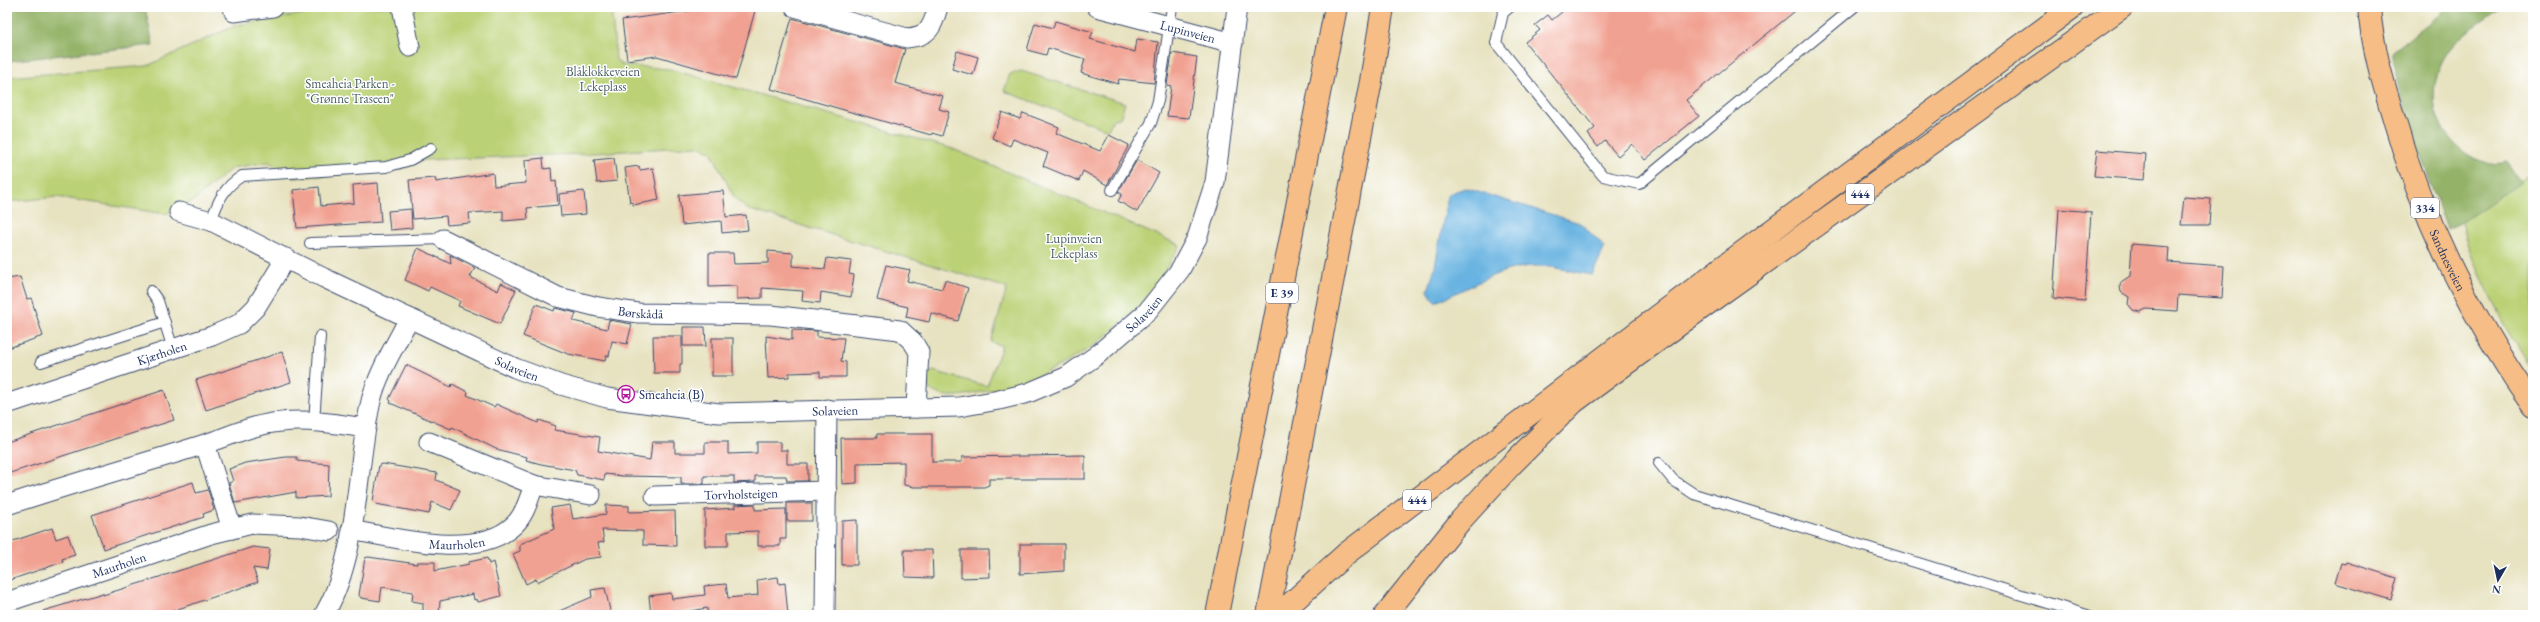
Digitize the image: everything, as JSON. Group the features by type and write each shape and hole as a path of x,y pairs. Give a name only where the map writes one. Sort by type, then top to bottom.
{"main road":[{"name":"E 39","path":"1217,615 1336,7"},
{"path":"1268,615 1370,89 1383,7"},
{"name":"444","path":"1385,615 1461,520 1567,396 2073,7"},
{"name":"444","path":"1278,615 1347,553 1567,396 1737,283 2122,7"},
{"name":"Sandnesveien","path":"2362,7 2371,33 2400,139 2440,247 2485,334 2533,405"},
{"name":"Sandnesveien","path":"2369,7 2371,33"}],"street":[{"path":"233,7 234,12 273,7"},
{"path":"402,7 410,47"},
{"path":"795,7 908,38 921,37 930,30 938,7"},
{"name":"Lupinveien","path":"1097,7 1170,28 1233,43"},
{"name":"Solaveien","path":"179,212 210,221 515,368 561,385 607,398 719,413 827,409 959,407 1028,393 1066,376 1098,355 1146,313 1180,270 1197,238 1215,182 1238,7"},
{"name":"Børskådå","path":"443,239 558,297 598,307 638,313 771,315 900,330 914,342 919,352 916,408"},
{"name":"Kjærholen","path":"7,404 212,336 239,324 256,307 286,258"},
{"path":"324,615 340,583 351,530 366,428 374,388 409,318"},
{"path":"825,615 827,409"},
{"path":"7,505 96,476 205,444 247,429 280,422 314,422 366,428"},
{"path":"429,442 534,485 591,494"},
{"path":"205,444 232,529"},
{"name":"Maurholen","path":"351,530 420,542 454,545 469,544 485,540 514,526 523,512 534,485"},
{"name":"Torvholsteigen","path":"655,496 827,491"},
{"name":"Maurholen","path":"7,602 232,529 252,524 300,526 329,531"}],"lane":[{"path":"1112,190 1151,123 1158,101 1172,7"},
{"path":"1510,7 1503,14 1496,43 1603,176 1639,184 1854,7"},
{"path":"210,221 220,196 229,184 242,176 386,166 410,160 431,148"},
{"name":"Børskådå","path":"310,244 443,239"},
{"path":"151,291 165,322 173,349"},
{"path":"41,362 165,322"},
{"path":"314,422 320,336"},
{"path":"1659,463 1673,480 1694,494 2087,615"}],"green space":[{"path":"7,7 145,7 153,45 7,61"},
{"name":"Smeaheia Parken - \"Grønne Traseen\"","path":"345,7 611,7 616,60 622,65 669,69 953,149 1180,245 1153,289 1118,326 1098,342 1054,368 1031,378 982,392 948,396 935,393 929,389 926,374 933,371 987,386 1002,346 991,342 1007,288 747,209 735,199 711,151 698,146 580,154 424,160 400,169 294,178 269,162 232,168 192,202 166,214 57,197 7,202 7,77 147,66 236,25"},
{"path":"2449,7 2501,7 2460,38 2447,53 2440,67 2434,90 2434,101 2438,118 2443,130 2460,149 2483,161 2495,163 2507,162 2521,182 2462,222 2447,229 2406,118 2392,52"},
{"path":"1021,71 1125,103 1120,118 1113,119 1108,130 1004,91 1010,74"},
{"path":"2533,172 2533,371 2492,299 2475,261 2462,222"}],"water":[{"path":"1465,188 1580,223 1605,247 1592,275 1547,267 1532,266 1519,268 1494,275 1435,302 1428,291 1435,267 1448,194"}],"building":[{"path":"718,7 756,7 736,79 657,56 627,60 622,20"},
{"path":"1568,7 1800,7 1686,100 1699,116 1645,160 1632,144 1618,156 1605,141 1598,147 1588,134 1595,128 1525,42 1540,30 1535,25 1548,15 1552,20"},
{"path":"792,18 905,49 895,83 943,96 939,109 949,112 942,136 932,133 931,135 771,89"},
{"path":"1055,21 1093,32 1090,39 1135,52 1137,39 1158,42 1154,83 1119,79 1118,84 1081,73 1085,59 1048,48 1046,55 1027,50 1035,23 1053,28"},
{"path":"957,51 978,57 973,75 952,69"},
{"path":"1172,53 1197,57 1189,118 1167,116 1171,86 1167,85"},
{"path":"1002,112 1020,119 1023,113 1059,127 1056,133 1100,151 1109,135 1129,145 1107,185 1083,171 1079,181 1043,166 1048,153 1013,139 1010,146 992,138"},
{"path":"2097,150 2146,154 2144,180 2094,176"},
{"path":"543,158 544,169 551,168 552,182 556,181 558,205 527,208 528,219 503,221 503,211 469,213 470,223 447,225 446,216 413,219 409,180 435,178 436,182 493,173 494,186 526,183 525,160"},
{"path":"614,158 617,181 597,183 594,160"},
{"path":"1137,160 1159,173 1137,212 1118,201 1122,194 1118,192"},
{"path":"639,166 640,170 653,168 659,200 633,205 633,202 630,203 625,168"},
{"path":"378,183 381,222 297,228 293,190 319,187 321,206 354,203 353,185"},
{"path":"584,191 586,214 561,216 559,194"},
{"path":"723,191 726,217 746,215 748,230 722,233 721,221 682,225 679,195"},
{"path":"2184,197 2211,199 2209,225 2181,225"},
{"path":"411,209 412,228 390,230 388,211"},
{"path":"2059,209 2091,212 2085,301 2053,298"},
{"path":"2132,244 2169,247 2168,262 2224,266 2222,298 2178,295 2177,311 2146,309 2140,312 2133,310 2128,304 2129,297 2121,292 2120,286 2121,282 2130,276"},
{"path":"418,248 451,264 450,255 475,268 470,277 498,291 501,283 516,290 500,324 458,306 460,301 430,287 428,291 405,280"},
{"path":"768,251 793,253 793,266 825,269 827,258 851,261 849,274 854,275 851,297 821,292 820,303 802,301 803,291 762,288 762,298 737,299 737,286 709,287 709,253 733,253 734,264 768,263"},
{"path":"886,265 910,270 907,281 942,289 945,280 968,288 958,321 931,313 929,322 906,317 908,307 877,300"},
{"path":"20,277 27,299 31,298 43,336 11,347 7,336 7,279"},
{"path":"536,304 554,311 555,308 576,313 573,321 607,329 609,320 632,324 627,344 612,341 609,356 606,356 605,361 568,354 523,336"},
{"path":"683,327 705,327 706,346 683,346"},
{"path":"792,330 817,331 817,337 844,338 841,361 846,362 846,377 820,377 820,372 789,373 789,377 768,378 766,336 792,340"},
{"path":"653,336 682,336 682,364 680,364 680,373 654,373"},
{"path":"712,338 733,338 733,376 712,376"},
{"path":"282,352 291,382 206,410 196,380"},
{"path":"406,365 451,387 452,384 468,392 467,395 494,407 496,404 538,423 539,420 556,426 554,430 600,437 598,451 650,460 652,442 675,442 675,453 705,453 705,442 728,442 728,454 757,453 757,442 780,442 780,450 787,450 787,464 808,464 808,481 787,481 786,476 755,476 755,482 734,483 734,476 704,476 704,484 681,484 681,477 622,476 605,474 604,480 577,475 575,470 541,464 526,460 527,457 496,449 452,427 451,429 390,403 391,401 389,399"},
{"path":"164,390 174,420 7,474 7,442"},
{"path":"877,434 932,434 932,462 962,462 962,457 1085,455 1085,479 989,479 989,485 984,487 914,487 904,485 904,462 857,463 857,483 842,484 841,438 877,438"},
{"path":"286,457 297,457 297,461 329,464 328,496 296,498 296,492 235,503 229,483 233,481 229,469 245,463"},
{"path":"383,464 437,473 436,480 460,490 451,510 432,502 429,514 376,504 373,501 379,465"},
{"path":"193,482 196,493 208,490 214,510 203,514 204,517 104,549 92,515"},
{"path":"787,503 812,503 812,521 787,521"},
{"path":"755,504 755,510 786,509 786,539 780,539 780,546 758,546 758,531 728,532 728,546 705,546 705,510 735,508 735,505"},
{"path":"570,505 573,519 606,514 606,505 629,506 629,512 675,511 676,546 643,545 643,531 602,530 604,542 598,543 601,557 585,559 537,582 536,579 526,584 513,554 520,551 520,544 554,529 551,508"},
{"path":"857,520 857,565 842,565 842,521"},
{"path":"52,528 56,539 68,535 75,555 62,559 63,562 7,581 7,543"},
{"path":"1020,544 1064,544 1064,571 1020,574"},
{"path":"253,547 270,549 267,570 253,568 258,582 172,611 159,615 44,615 43,611 103,593 103,595"},
{"path":"904,550 932,550 933,578 905,577"},
{"path":"961,550 989,550 990,577 961,578"},
{"path":"368,557 417,564 417,562 435,562 435,571 469,564 469,562 487,558 489,564 493,562 501,596 478,602 477,599 474,600 473,594 440,601 439,613 423,612 423,603 412,601 413,592 382,587 380,601 361,598 359,595 365,558"},
{"path":"2346,562 2397,578 2391,600 2335,583 2341,563 2345,564"},
{"path":"778,577 779,584 785,583 788,615 708,615 707,608 668,615 651,615 649,596 671,593 672,599 705,595 704,586 726,584 728,598 758,595 757,580"},
{"path":"605,588 611,615 550,615 592,597 591,590"}],"place":[{"name":"Smeaheia (B)","path":"626,394"}],"park label":[{"name":"Blåklokkeveien Lekeplass","path":"603,78"},
{"name":"Lupinveien Lekeplass","path":"1074,246"}]}
